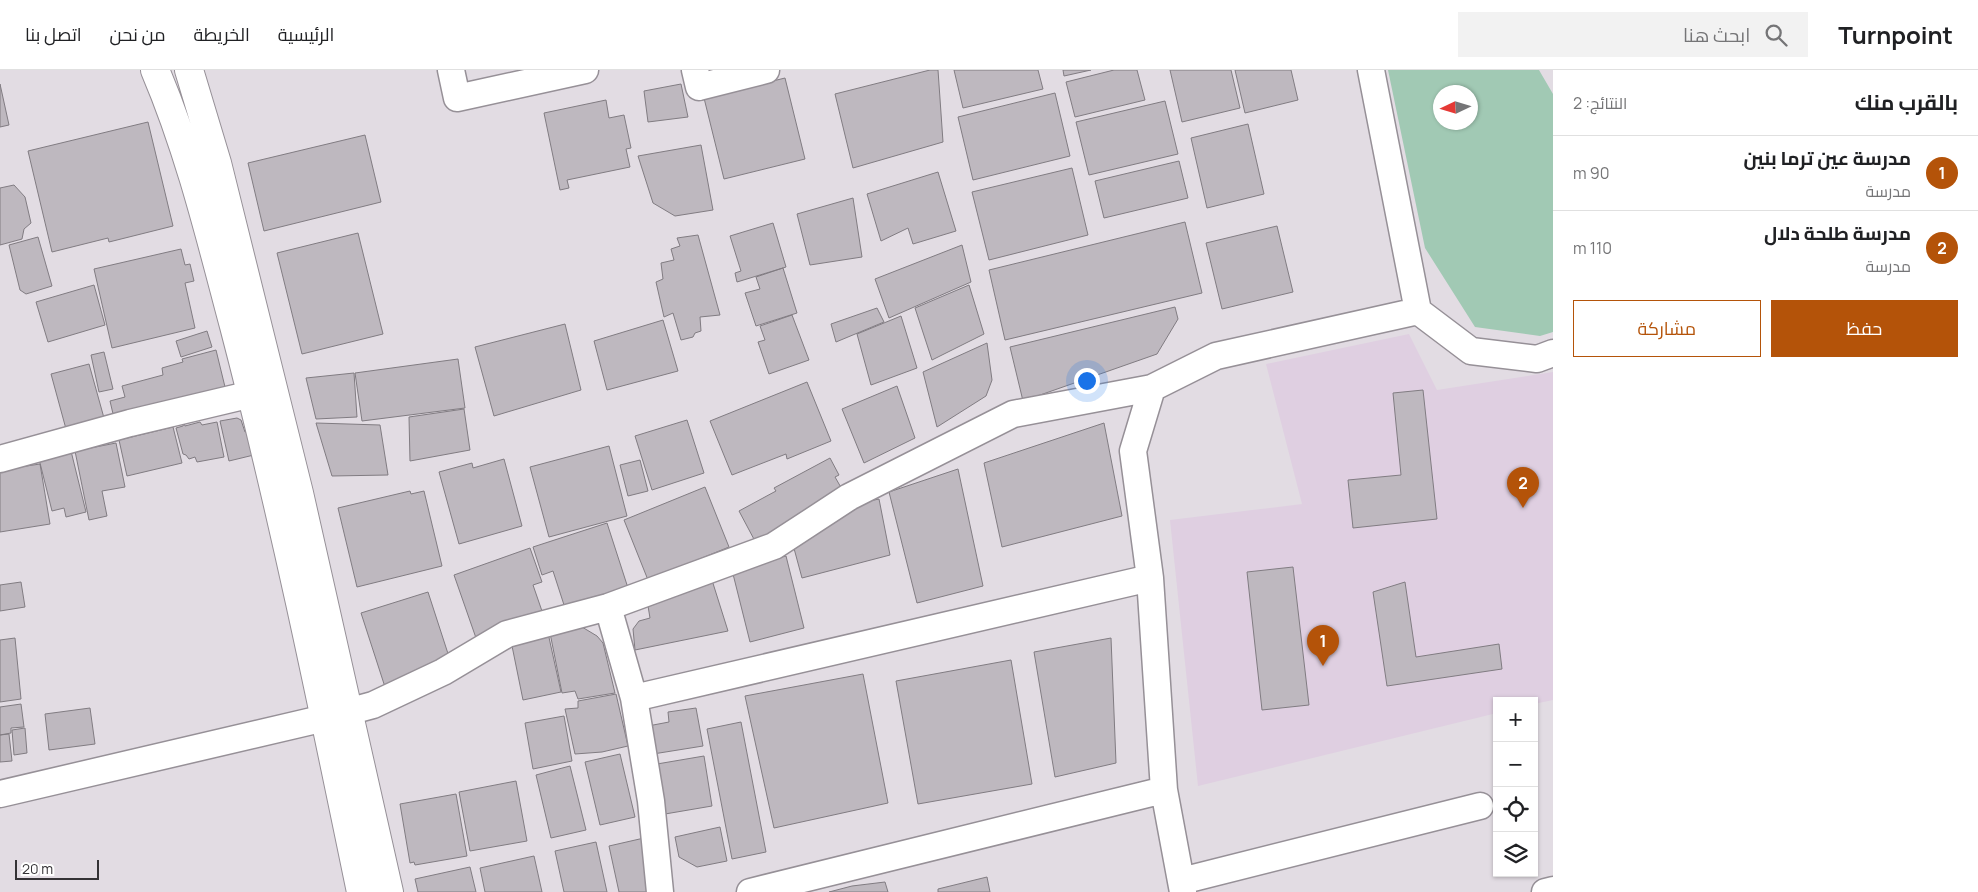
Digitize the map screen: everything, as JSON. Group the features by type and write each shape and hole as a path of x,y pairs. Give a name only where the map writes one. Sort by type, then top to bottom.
{"main road":[{"path":"155,70 173,115 203,211 337,714 389,892"},
{"path":"189,70 201,107 294,474 337,714 360,892"},
{"path":"173,115 201,107"}],"street":[{"path":"451,70 457,98 585,70"},
{"path":"695,70 699,87 766,70"},
{"path":"1371,70 1418,312 1471,351 1537,359 1553,354"},
{"path":"0,794 373,704 443,672 507,634 608,607 774,546 849,497 1013,414 1152,388 1216,356 1418,312"},
{"path":"1152,388 1133,451 1150,578 1164,790 1182,886 1480,806"},
{"path":"0,458 130,423 252,394"},
{"path":"634,698 1150,578"},
{"path":"608,607 634,698 651,800 660,892"},
{"path":"750,892 1164,790"},
{"path":"1546,892 1553,890"}],"shaded area":[{"path":"1409,334 1437,390 1553,372 1553,700 1538,703 1538,697 1493,697 1493,714 1198,786 1170,520 1302,504 1266,364"}],"green space":[{"path":"1388,70 1539,70 1553,94 1553,332 1540,336 1475,327 1425,248"}],"building":[{"path":"930,70 938,70 943,142 853,168 835,94"},
{"path":"954,70 1038,70 1043,89 963,108"},
{"path":"1063,70 1091,70 1064,76"},
{"path":"1114,70 1137,70 1145,100 1075,117 1066,82"},
{"path":"1170,70 1231,70 1240,108 1182,122"},
{"path":"1235,70 1291,70 1298,100 1245,113"},
{"path":"785,78 805,159 724,179 704,98"},
{"path":"0,84 9,125 0,127"},
{"path":"681,84 688,117 648,122 644,91"},
{"path":"1055,93 1070,156 973,180 958,117"},
{"path":"606,100 609,118 624,115 631,148 626,149 630,167 567,180 569,188 560,190 544,113"},
{"path":"1165,101 1178,154 1089,175 1076,122"},
{"path":"148,122 173,226 109,242 108,238 52,252 28,151"},
{"path":"1248,124 1264,194 1207,208 1191,138"},
{"path":"365,135 381,202 264,231 248,163"},
{"path":"701,145 713,210 675,216 653,203 638,156"},
{"path":"1179,161 1188,198 1104,218 1095,181"},
{"path":"1072,168 1088,235 989,260 972,192"},
{"path":"938,172 956,231 913,244 908,228 881,241 867,194"},
{"path":"14,185 25,197 31,223 24,229 22,239 0,245 0,188"},
{"path":"853,198 862,257 810,265 797,214"},
{"path":"1185,222 1202,293 1005,340 989,270"},
{"path":"773,223 786,267 737,282 735,273 741,271 730,236"},
{"path":"1277,226 1293,292 1222,309 1206,243"},
{"path":"358,233 383,334 302,354 277,253"},
{"path":"698,235 720,315 700,317 701,331 695,333 693,337 681,340 673,313 664,317 656,282 663,279 661,263 674,260 671,249 680,246 677,238"},
{"path":"38,237 52,286 26,294 20,290 9,245"},
{"path":"962,245 971,282 889,318 875,279"},
{"path":"181,249 185,265 190,264 194,281 185,283 195,328 112,348 94,269"},
{"path":"783,268 797,313 756,326 745,293 760,289 756,277"},
{"path":"94,285 105,325 48,342 36,302"},
{"path":"969,285 984,334 932,360 915,308"},
{"path":"1175,307 1178,319 1157,354 1023,401 1010,347"},
{"path":"877,308 884,322 836,342 831,324"},
{"path":"792,315 809,360 769,374 758,342 765,340 760,326"},
{"path":"901,316 917,368 871,385 857,334"},
{"path":"663,320 678,371 607,390 594,341"},
{"path":"565,324 581,390 494,416 475,347"},
{"path":"207,331 212,347 181,357 176,341"},
{"path":"987,343 992,380 986,396 937,427 923,372"},
{"path":"216,350 226,391 114,418 110,401 125,397 122,386 163,375 162,368 183,362 182,359"},
{"path":"104,352 113,389 99,392 91,355"},
{"path":"458,359 465,408 362,421 355,373"},
{"path":"89,364 104,418 66,429 51,374"},
{"path":"354,373 357,417 316,419 306,378"},
{"path":"807,382 831,441 787,459 786,454 732,475 710,421"},
{"path":"897,386 915,438 864,463 842,409"},
{"path":"1423,390 1437,519 1353,528 1348,480 1401,475 1393,393"},
{"path":"464,409 470,450 410,461 409,417"},
{"path":"237,418 241,420 245,432 255,431 258,454 229,461 220,421"},
{"path":"687,420 704,473 652,490 635,436"},
{"path":"200,422 202,425 217,422 224,457 197,462 195,457 189,459 183,454 176,428 183,426 184,423 185,426"},
{"path":"316,423 380,425 388,475 332,476"},
{"path":"1104,423 1122,516 1002,547 984,463"},
{"path":"173,427 182,463 127,476 119,440"},
{"path":"116,443 125,487 102,491 107,516 89,520 75,451"},
{"path":"609,446 627,516 549,537 530,467"},
{"path":"71,451 86,512 66,517 64,508 52,511 39,459"},
{"path":"830,458 839,475 835,477 843,491 756,543 739,511 776,491 774,488"},
{"path":"504,459 522,526 459,544 439,472 472,463 473,468"},
{"path":"640,460 648,491 628,496 620,465"},
{"path":"40,464 50,524 0,532 0,470"},
{"path":"958,469 983,586 917,603 889,492"},
{"path":"705,487 729,547 648,580 624,520"},
{"path":"410,491 411,494 424,491 442,566 357,587 338,508"},
{"path":"879,499 890,555 802,578 792,541 860,503"},
{"path":"607,523 628,588 565,608 553,571 542,575 533,547"},
{"path":"530,548 542,582 533,585 543,614 476,638 454,575"},
{"path":"786,556 804,628 750,642 732,570"},
{"path":"1293,567 1309,705 1262,710 1247,572"},
{"path":"711,577 728,631 635,650 633,629 639,621 650,618 648,606"},
{"path":"21,582 25,607 0,611 0,585"},
{"path":"1405,582 1416,657 1499,644 1502,669 1387,686 1373,592"},
{"path":"428,592 452,666 385,687 361,613"},
{"path":"582,627 597,636 603,643 615,693 578,699 575,691 562,693 549,628"},
{"path":"548,633 561,692 523,700 511,641"},
{"path":"15,638 21,699 0,702 0,640"},
{"path":"1111,638 1116,763 1055,777 1034,652"},
{"path":"1011,660 1032,784 918,804 896,681"},
{"path":"863,674 888,803 774,828 745,696"},
{"path":"616,694 628,746 602,752 575,754 565,709 578,708 578,701"},
{"path":"21,704 24,727 11,728 11,733 0,735 0,707"},
{"path":"90,708 95,744 49,750 45,714"},
{"path":"696,708 703,746 653,754 648,726 669,722 668,712"},
{"path":"564,716 572,761 533,769 525,723"},
{"path":"741,722 766,852 732,859 707,729"},
{"path":"25,728 27,753 14,755 12,730"},
{"path":"9,734 12,761 0,762 0,735"},
{"path":"620,754 635,817 600,825 585,762"},
{"path":"704,756 712,806 665,814 657,764"},
{"path":"570,766 586,830 551,838 536,775"},
{"path":"516,781 527,841 470,851 459,792"},
{"path":"456,794 467,856 415,865 414,862 410,863 400,804"},
{"path":"720,827 727,861 697,867 679,857 675,837"},
{"path":"644,838 656,892 619,892 609,846"},
{"path":"596,842 607,892 564,892 555,851"},
{"path":"534,856 542,892 485,892 480,868"},
{"path":"470,867 476,892 418,892 415,879"},
{"path":"987,877 990,892 938,892 938,889"},
{"path":"885,882 888,892 829,892 852,886"}],"place":[{"name":"مدرسة طلحة دلال","path":"1523,508"},
{"name":"مدرسة عين ترما بنين","path":"1323,666"}]}
